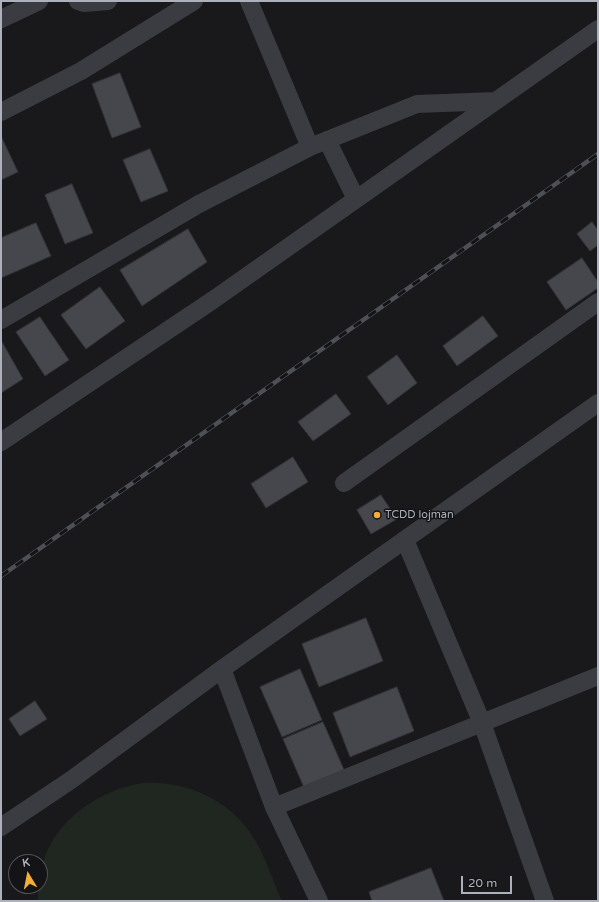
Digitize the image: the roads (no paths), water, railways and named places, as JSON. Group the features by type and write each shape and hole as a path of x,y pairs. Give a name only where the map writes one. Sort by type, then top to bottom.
{"street":[{"path":"1,19 39,1"},
{"path":"78,1 84,4 108,1"},
{"path":"1,112 81,71 194,1"},
{"path":"250,1 310,147"},
{"path":"1,442 213,300 598,29"},
{"path":"1,320 198,204 310,147 417,104 496,101"},
{"path":"327,140 356,199"},
{"path":"344,483 598,302"},
{"path":"1,827 71,780 222,669 598,403"},
{"path":"405,540 482,723 545,901"},
{"path":"222,669 274,807 319,901"},
{"path":"274,807 598,676"}],"railway":[{"path":"1,576 598,154"}],"place":[{"name":"TCDD lojman","path":"377,515"}]}
